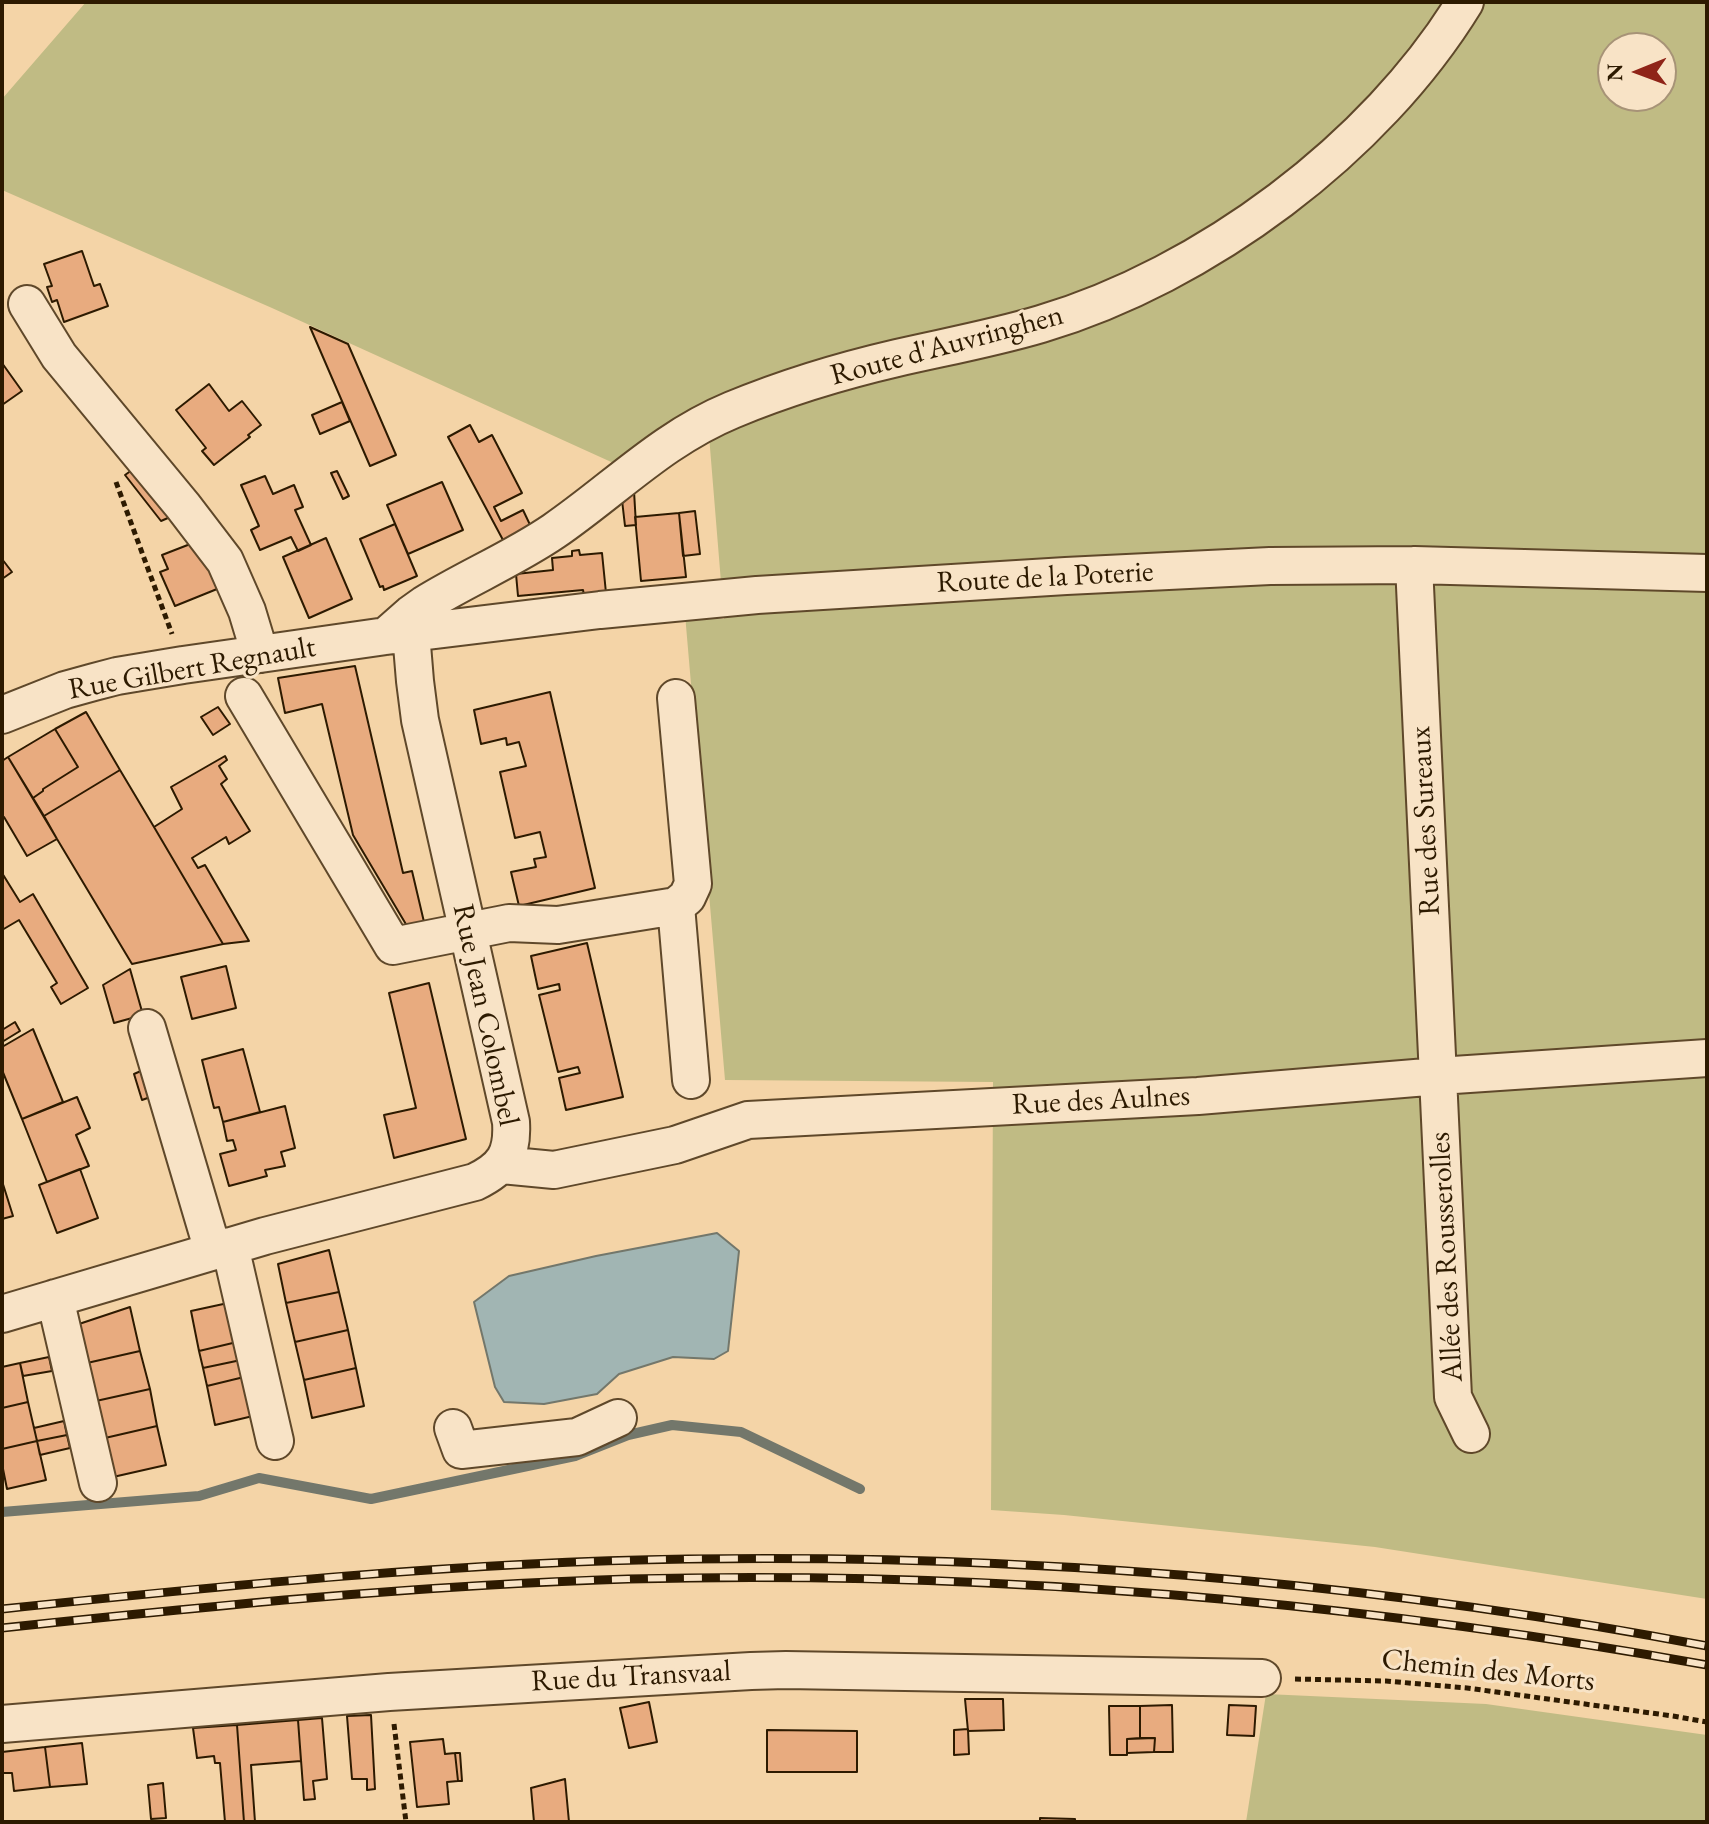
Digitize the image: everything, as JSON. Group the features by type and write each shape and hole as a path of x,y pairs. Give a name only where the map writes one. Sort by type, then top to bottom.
{"street":[{"name":"Route d'Auvringhen","path":"399,635 425,604 539,541 664,447 702,424 834,374 1009,333 1071,314 1133,289 1187,261 1282,198 1350,141 1413,74 1451,26 1465,2"},
{"path":"27,304 59,356 225,561 247,611 260,654"},
{"name":"Route de la Poterie","path":"399,635 600,610 757,595 1236,567 1414,565 1707,573"},
{"name":"Rue des Sureaux","path":"1414,565 1439,1076"},
{"name":"Rue Gilbert Regnault","path":"2,715 79,686 117,676 399,635"},
{"name":"Rue Jean Colombel","path":"2,1314 288,1230 475,1182 502,1165 512,1138 511,1122 420,720 415,681 399,635"},
{"path":"244,696 393,946 509,923 558,925 676,906 687,897 693,884 676,698"},
{"path":"676,906 691,1080"},
{"path":"147,1028 222,1249 275,1441"},
{"name":"Rue des Aulnes","path":"502,1165 554,1170 675,1145 748,1120 1198,1096 1707,1058"},
{"name":"Allée des Rousserolles","path":"1439,1076 1453,1397 1471,1434"},
{"path":"55,1298 98,1483"},
{"path":"453,1428 461,1450 577,1437 618,1418"},
{"name":"Rue du Transvaal","path":"2,1724 389,1692 786,1670 1262,1678"}],"path":[{"path":"113,476 183,665"},
{"name":"Chemin des Morts","path":"1262,1678 1386,1681 1467,1688 1707,1722"},
{"path":"389,1692 406,1822"}],"shaded area":[{"path":"86,2 1707,2 1707,1599 1375,1547 991,1510 993,1082 725,1080 685,614 724,619 707,411 620,466 2,190 2,99"},
{"path":"717,1233 739,1251 728,1351 714,1359 673,1357 619,1374 597,1394 544,1404 504,1402 495,1387 474,1302 509,1276"},
{"path":"1266,1694 1486,1704 1707,1735 1707,1822 1246,1822"}],"building":[{"path":"82,251 94,286 100,284 108,306 64,322 57,300 52,302 47,287 52,286 44,264"},
{"path":"310,327 348,344 396,455 370,466"},
{"path":"2,363 22,391 2,405"},
{"path":"209,384 229,411 242,401 261,425 214,465 202,451 206,448 176,410"},
{"path":"342,402 350,421 320,434 312,415"},
{"path":"470,425 479,442 492,435 522,493 494,507 501,521 523,510 532,529 512,540 503,540 448,437"},
{"path":"139,465 177,514 161,521 125,475"},
{"path":"337,471 349,496 343,499 331,473"},
{"path":"265,476 273,494 294,485 303,507 295,510 311,545 298,551 291,537 260,550 251,530 259,526 241,485"},
{"path":"442,482 463,530 408,554 387,505"},
{"path":"634,491 636,525 625,526 622,500"},
{"path":"695,511 700,554 683,556 679,513"},
{"path":"679,513 686,577 641,581 635,517"},
{"path":"395,524 417,576 384,590 360,539"},
{"path":"326,538 352,599 309,618 283,557"},
{"path":"198,541 222,587 175,606 160,572 168,569 162,555"},
{"path":"579,550 580,555 602,553 606,593 584,595 583,590 518,596 516,574 553,570 552,558 572,556 572,551"},
{"path":"2,559 12,572 2,579"},
{"path":"355,666 403,873 412,871 424,922 407,926 353,835 322,704 285,713 278,678"},
{"path":"550,692 595,888 519,906 511,872 536,867 534,859 546,857 540,832 515,838 500,772 526,766 519,742 507,745 506,738 481,744 474,710"},
{"path":"218,707 230,724 213,735 201,717"},
{"path":"86,712 120,770 44,816 33,798 78,767 55,729"},
{"path":"55,729 78,767 33,798 8,757"},
{"path":"225,756 227,760 219,766 227,779 221,784 250,831 229,844 226,837 192,858 198,868 205,865 249,941 223,944 154,827 182,809 171,787"},
{"path":"8,757 57,839 27,856 2,818 2,761"},
{"path":"120,770 223,944 132,964 57,839 44,816"},
{"path":"2,873 20,902 33,894 88,988 61,1004 51,987 57,983 19,920 2,930"},
{"path":"587,943 623,1097 566,1110 559,1078 580,1073 578,1067 558,1072 539,995 560,990 559,984 538,989 531,956"},
{"path":"226,966 236,1008 192,1019 181,977"},
{"path":"130,969 143,1015 114,1023 103,985"},
{"path":"429,983 466,1139 394,1158 384,1115 416,1108 389,993"},
{"path":"15,1022 20,1031 2,1042 2,1030"},
{"path":"33,1029 63,1102 22,1119 2,1070 2,1047"},
{"path":"243,1049 260,1112 223,1122 219,1107 214,1108 202,1060"},
{"path":"150,1067 159,1094 142,1100 134,1074"},
{"path":"77,1097 90,1128 76,1135 89,1166 47,1182 22,1119"},
{"path":"285,1106 295,1148 281,1152 285,1166 265,1170 267,1176 229,1186 220,1154 236,1150 233,1140 227,1141 223,1122"},
{"path":"80,1169 98,1218 57,1233 39,1185"},
{"path":"2,1181 13,1216 2,1219"},
{"path":"329,1250 339,1292 286,1303 278,1264"},
{"path":"339,1292 348,1330 295,1342 286,1303"},
{"path":"228,1303 237,1342 199,1351 191,1311"},
{"path":"130,1307 140,1351 87,1363 79,1324"},
{"path":"348,1330 356,1368 304,1380 295,1342"},
{"path":"237,1342 241,1360 203,1368 199,1351"},
{"path":"140,1351 150,1389 96,1401 87,1363"},
{"path":"49,1357 52,1371 23,1376 20,1363"},
{"path":"241,1360 244,1377 207,1386 203,1368"},
{"path":"20,1363 28,1402 2,1408 2,1367"},
{"path":"356,1368 364,1406 312,1418 304,1380"},
{"path":"244,1377 253,1416 215,1425 207,1386"},
{"path":"150,1389 157,1426 105,1438 96,1401"},
{"path":"28,1402 37,1441 2,1449 2,1408"},
{"path":"64,1421 67,1435 37,1441 34,1428"},
{"path":"157,1426 166,1465 113,1477 105,1438"},
{"path":"67,1435 70,1448 40,1455 37,1441"},
{"path":"37,1441 46,1480 7,1489 2,1449"},
{"path":"965,1699 1003,1699 1004,1730 968,1731"},
{"path":"649,1702 657,1742 629,1748 620,1708"},
{"path":"1172,1705 1173,1752 1154,1752 1155,1738 1140,1738 1140,1706"},
{"path":"1229,1705 1256,1706 1254,1736 1227,1735"},
{"path":"1109,1706 1140,1706 1140,1738 1127,1739 1127,1755 1110,1755"},
{"path":"371,1715 375,1789 367,1790 367,1779 352,1779 347,1716"},
{"path":"322,1718 327,1779 313,1781 315,1799 304,1800 298,1720"},
{"path":"298,1720 301,1761 251,1765 255,1822 244,1822 237,1725"},
{"path":"237,1725 244,1822 225,1822 220,1763 215,1763 214,1756 197,1758 193,1728"},
{"path":"968,1729 969,1754 954,1755 954,1730"},
{"path":"767,1730 857,1731 857,1772 767,1772"},
{"path":"1155,1738 1154,1752 1127,1753 1127,1739"},
{"path":"443,1739 445,1754 455,1753 458,1781 447,1782 449,1804 417,1807 410,1742"},
{"path":"82,1743 87,1784 50,1787 45,1747"},
{"path":"45,1747 50,1787 14,1791 12,1773 2,1773 2,1752"},
{"path":"455,1753 460,1753 462,1781 458,1781"},
{"path":"565,1779 569,1822 534,1822 531,1788"},
{"path":"163,1783 166,1818 151,1819 148,1785"},
{"path":"1040,1818 1075,1819 1075,1822 1040,1822"}],"waterway":[{"path":"2,1512 199,1496 259,1478 371,1499 575,1456 628,1435 672,1425 741,1432 860,1489"}],"railway":[{"path":"2,1609 259,1583 516,1565 688,1559 944,1561 1072,1567 1327,1589 1581,1624 1707,1646"},
{"path":"2,1628 393,1591 628,1579 764,1577 1035,1585 1305,1607 1439,1623 1707,1665"}]}
